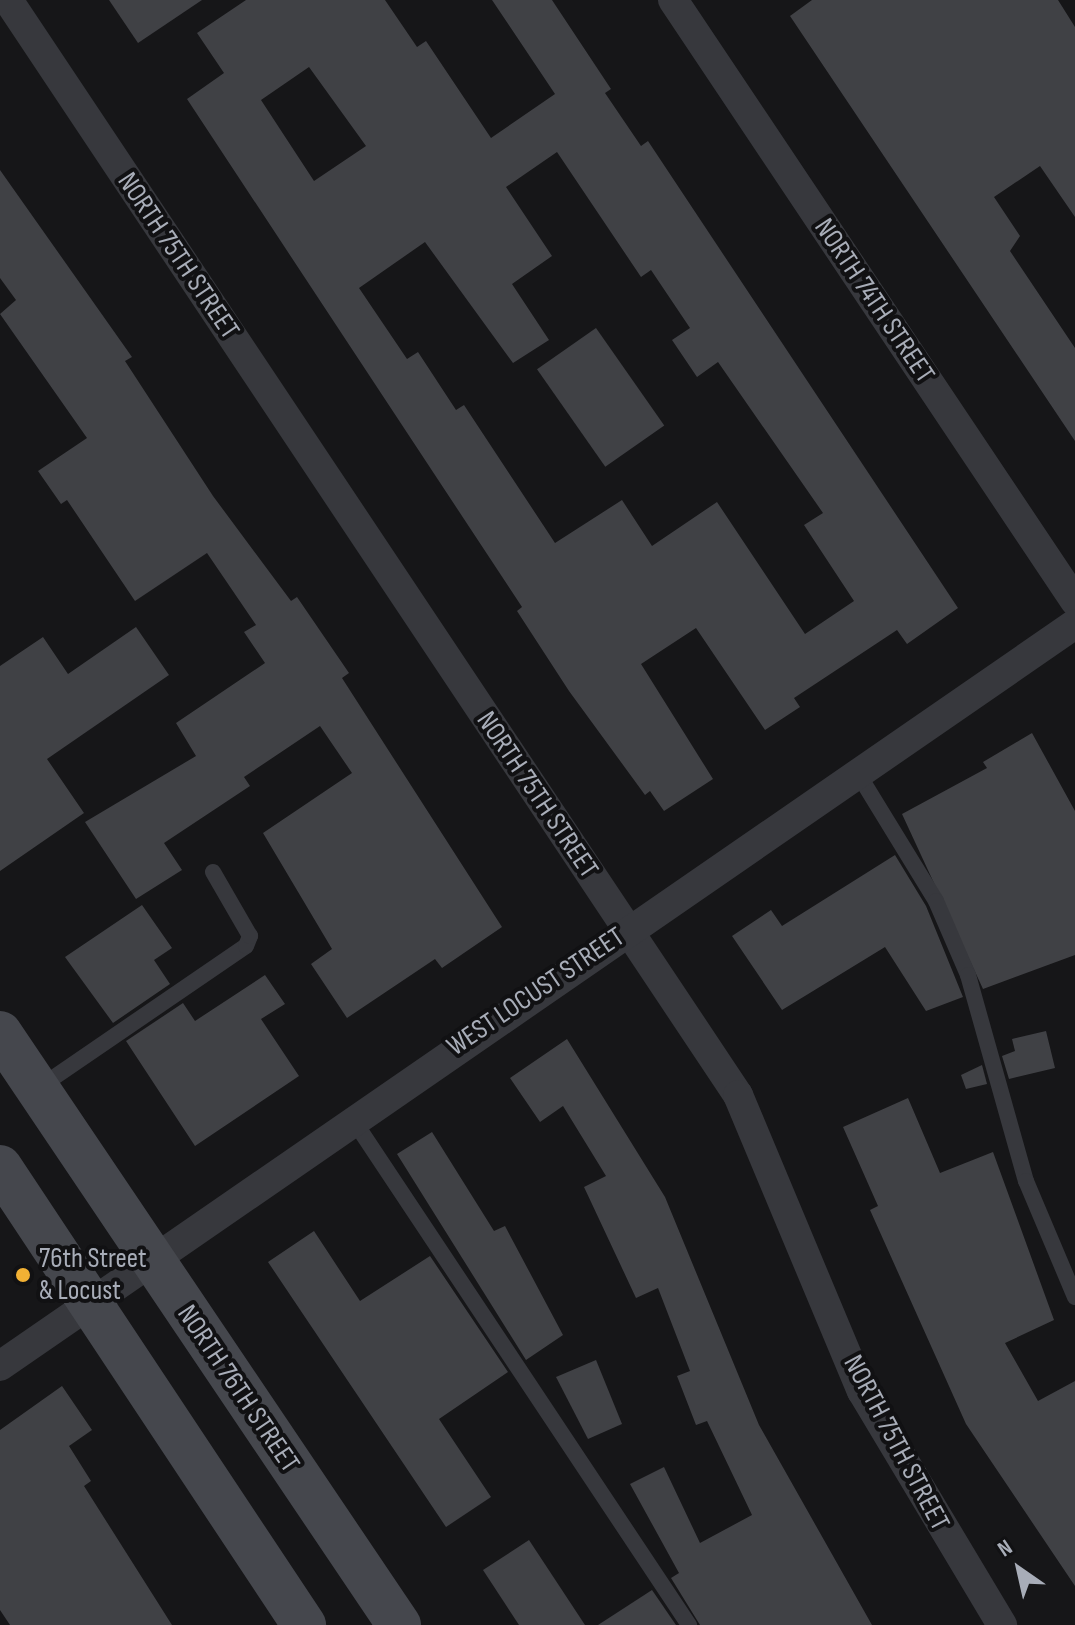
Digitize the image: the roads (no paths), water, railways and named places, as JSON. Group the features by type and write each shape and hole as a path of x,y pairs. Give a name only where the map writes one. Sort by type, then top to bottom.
{"main road":[{"name":"NORTH 76TH STREET","path":"0,1033 149,1259 399,1625"},
{"path":"0,1167 304,1625"}],"street":[{"name":"NORTH 74TH STREET","path":"673,0 1075,601"},
{"name":"NORTH 75TH STREET","path":"4,1 738,1095 862,1391 1002,1625"},
{"name":"WEST LOCUST STREET","path":"0,1366 352,1118 1075,624"}],"lane":[{"path":"857,772 936,901 968,975 1026,1181 1075,1297"},
{"path":"37,1089 246,946 250,936 213,872"},
{"path":"352,1118 689,1625"}],"place":[{"name":"76th Street & Locust","path":"23,1275"}]}
